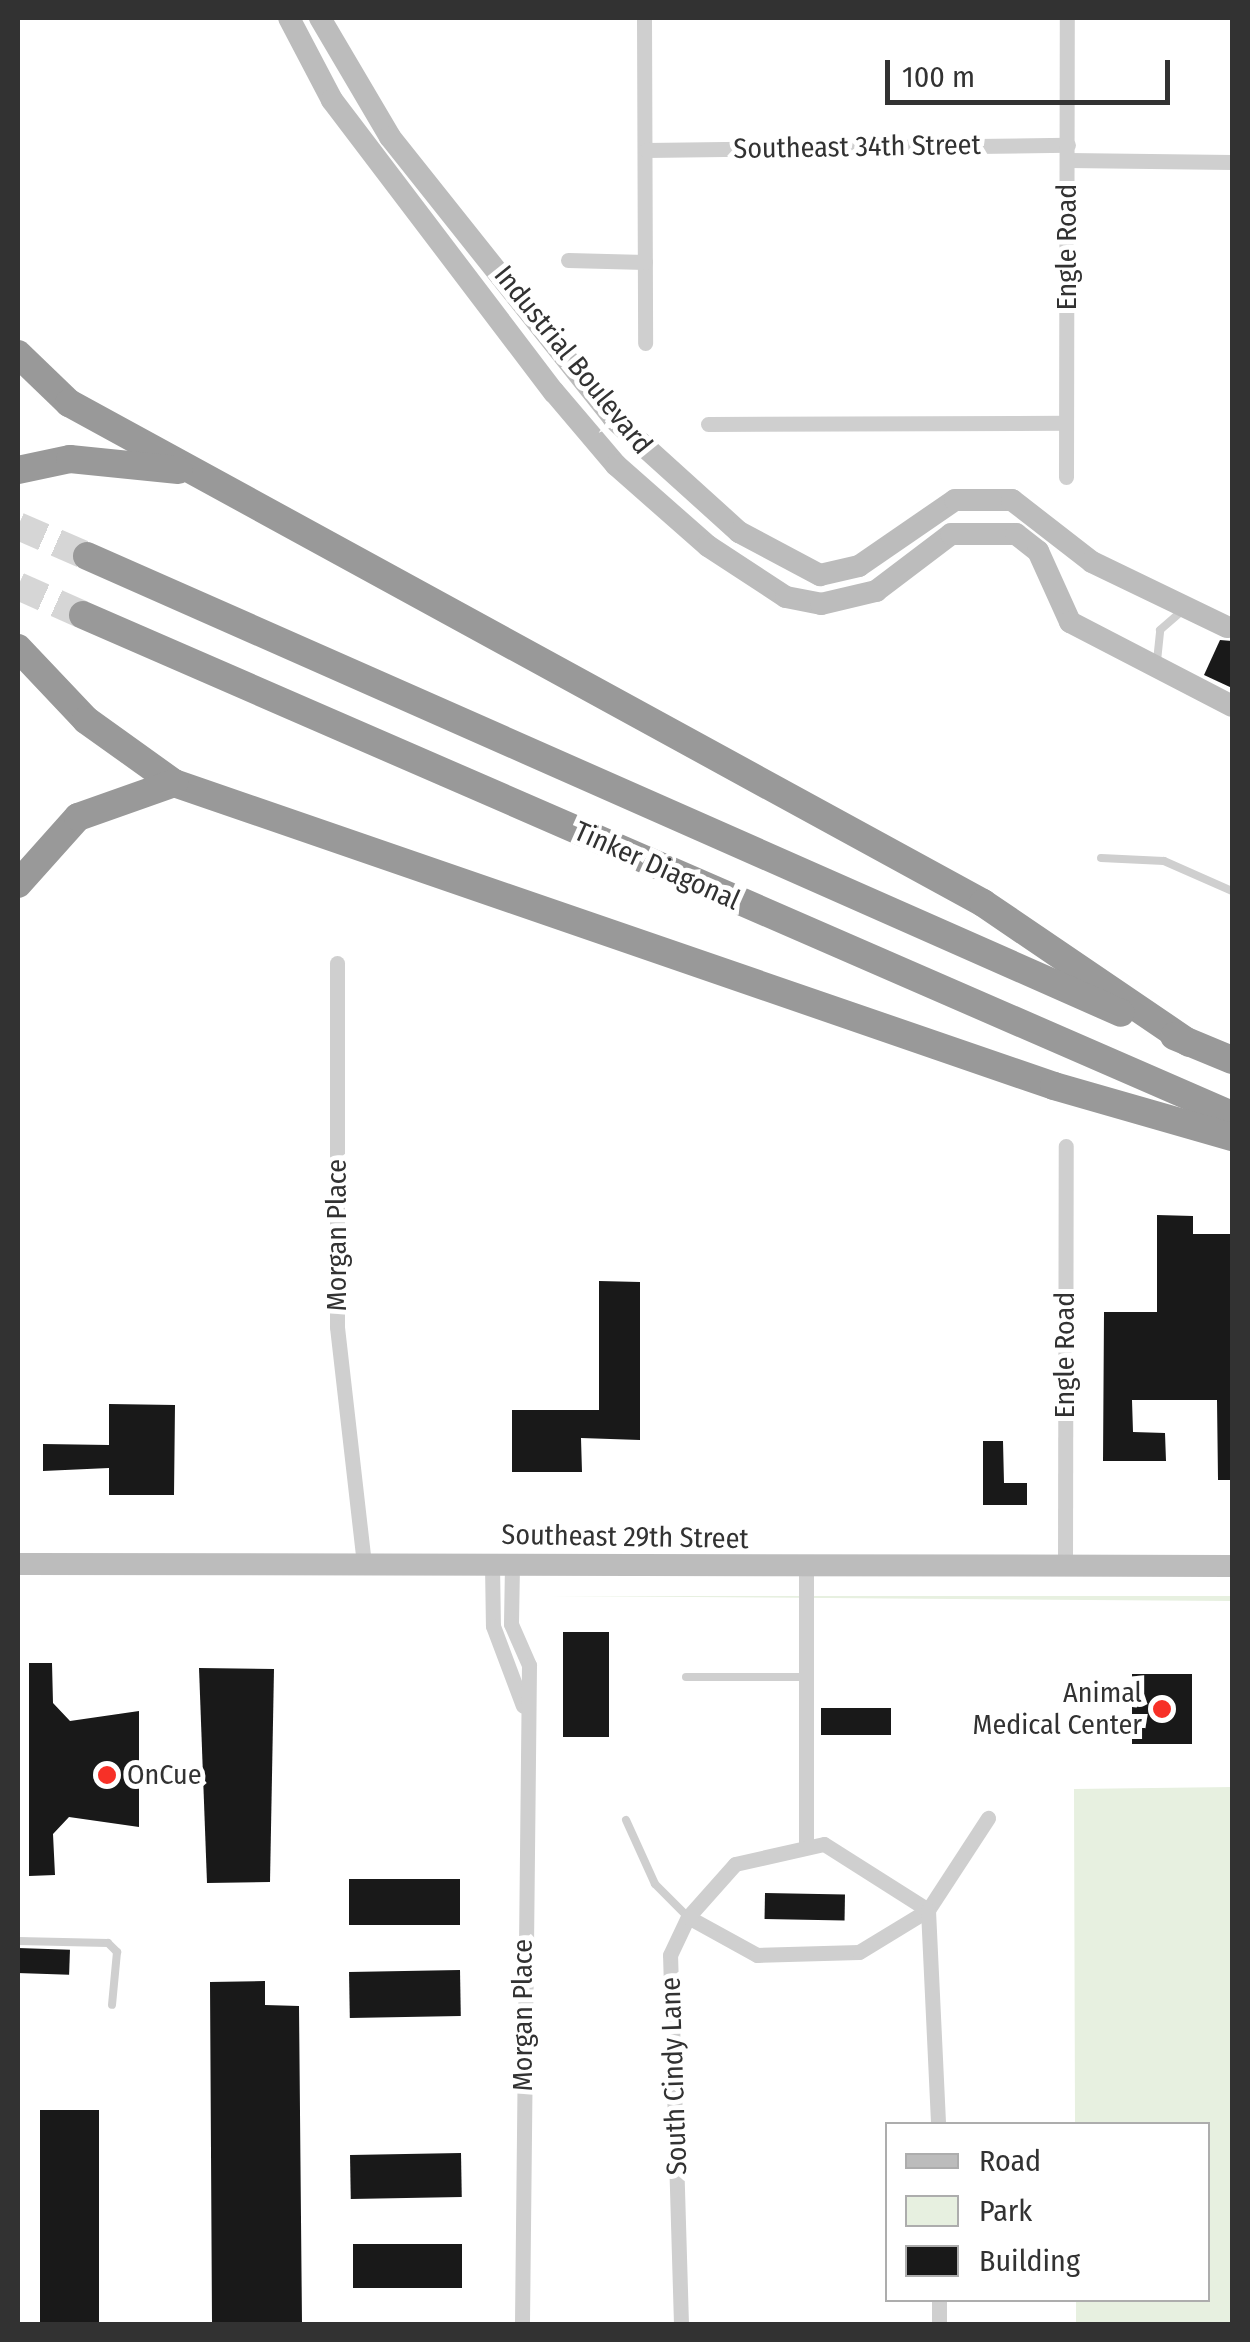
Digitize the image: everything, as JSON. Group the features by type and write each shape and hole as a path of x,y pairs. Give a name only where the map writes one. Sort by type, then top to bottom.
{"highway":[{"path":"18,354 69,403 983,903 1189,1043"},
{"path":"18,470 70,458 189,471"},
{"name":"Tinker Diagonal","path":"87,556 1232,1060"},
{"name":"Tinker Diagonal","path":"83,615 1232,1114"},
{"path":"18,648 72,707 174,783 1054,1086 1232,1137"},
{"path":"18,884 78,817 174,783"}],"main road":[{"name":"Industrial Boulevard","path":"289,18 332,100 554,392 616,465 708,546 786,597 821,604 876,591 951,534 1016,534 1038,551 1070,622 1159,672 1232,706"},
{"name":"Industrial Boulevard","path":"320,18 390,137 614,419 738,532 820,576 859,566 956,500 1012,500 1092,562 1227,627"},
{"name":"Southeast 29th Street","path":"18,1564 806,1569 1232,1566"}],"street":[{"path":"644,18 646,343"},
{"name":"Engle Road","path":"1066,476 1067,18"},
{"name":"Southeast 34th Street","path":"646,150 1068,152 1232,162"},
{"path":"568,260 645,262"},
{"path":"708,424 1066,424"},
{"name":"Morgan Place","path":"338,963 338,1327 364,1565"},
{"name":"Engle Road","path":"1066,1146 1066,1565"},
{"name":"Morgan Place","path":"502,1565 494,1626 523,1706 522,2324"},
{"path":"806,1569 806,1842 850,1858 928,1910"},
{"path":"688,1917 733,1950 839,1957 928,1910 988,1818"},
{"name":"South Cindy Lane","path":"681,2324 670,1955 688,1917 735,1864 806,1842"},
{"path":"928,1910 938,2122"}],"lane":[{"path":"1159,672 1160,630 1186,608"},
{"path":"1101,858 1164,861 1232,891"},
{"path":"686,1678 806,1678"},
{"path":"626,1820 655,1884 688,1917"},
{"path":"18,1942 108,1942 117,1952 112,2006"}],"green space":[{"path":"548,1596 1232,1596 1232,1601"},
{"path":"1232,1787 1232,2324 1076,2324 1076,2302 1210,2302 1210,2122 1075,2122 1074,1789"}],"building":[{"path":"1220,640 1232,641 1232,688 1204,675"},
{"path":"1157,1215 1193,1216 1193,1234 1232,1234 1232,1480 1218,1480 1217,1400 1132,1400 1133,1432 1165,1433 1166,1461 1103,1461 1104,1312 1157,1312"},
{"path":"599,1281 640,1282 640,1440 581,1438 582,1472 512,1472 512,1410 599,1410"},
{"path":"109,1404 175,1405 174,1495 109,1495 109,1468 43,1471 43,1444 109,1445"},
{"path":"983,1441 1003,1441 1004,1483 1027,1483 1027,1505 983,1505"},
{"path":"563,1632 609,1632 609,1737 563,1737"},
{"path":"29,1663 52,1663 53,1703 70,1721 139,1711 139,1827 69,1817 53,1834 55,1875 29,1876"},
{"path":"199,1668 274,1669 270,1882 207,1883"},
{"name":"Animal Medical Center","path":"1132,1674 1192,1674 1192,1744 1132,1744"},
{"path":"821,1708 891,1708 891,1735 821,1735"},
{"path":"349,1879 460,1879 460,1925 349,1925"},
{"path":"765,1893 845,1894 845,1920 765,1919"},
{"path":"18,1948 70,1950 69,1975 18,1973"},
{"path":"460,1970 461,2016 350,2018 349,1972"},
{"path":"265,1981 265,2005 299,2006 302,2324 212,2324 210,1982"},
{"path":"40,2110 99,2110 99,2324 40,2324"},
{"path":"461,2153 462,2197 351,2199 350,2155"},
{"path":"353,2244 462,2244 462,2288 353,2288"}],"tunnel":[{"path":"18,526 87,556"},
{"path":"18,586 83,615"}],"place":[{"name":"Animal Medical Center","path":"1162,1709"},
{"name":"OnCue","path":"107,1775"}]}
